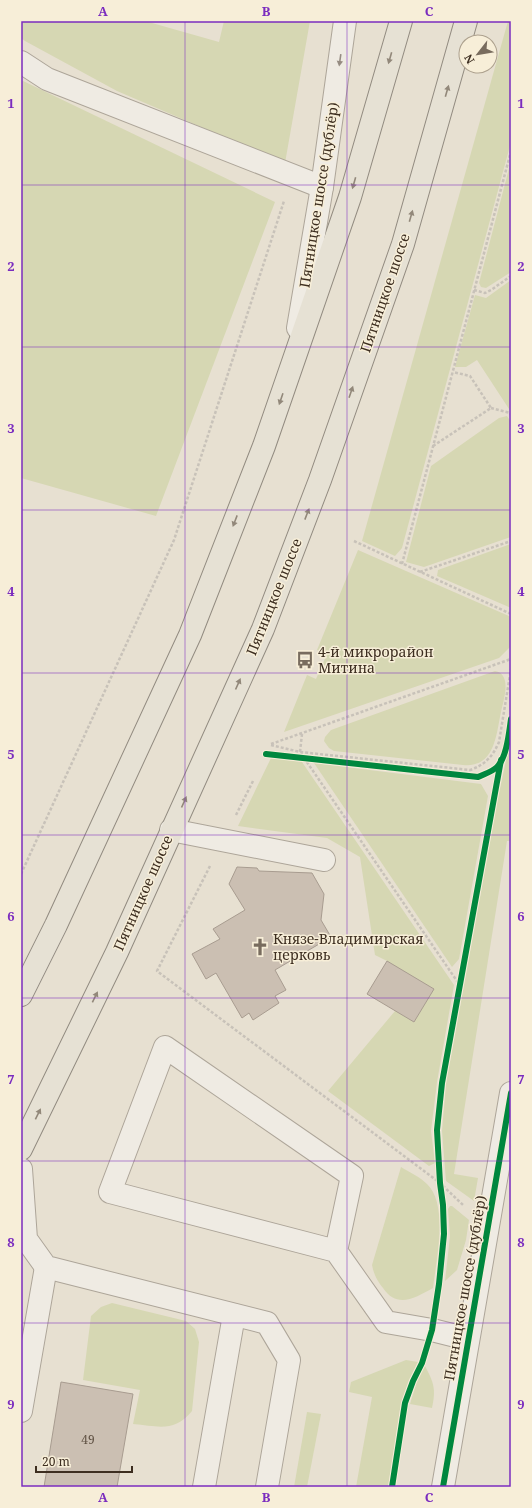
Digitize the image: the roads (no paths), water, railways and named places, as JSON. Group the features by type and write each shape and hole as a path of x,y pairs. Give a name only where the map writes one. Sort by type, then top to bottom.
{"main road":[{"path":"21,995 56,925 190,635 264,446 350,197 401,21"},
{"name":"Пятницкое шоссе","path":"21,1149 117,952 263,629 320,480 403,244 466,21"}],"street":[{"name":"Пятницкое шоссе (дублёр)","path":"291,368 322,187 345,21"},
{"path":"21,62 47,79 322,187"},
{"path":"171,830 324,860"},
{"path":"336,1251 352,1176 165,1047 110,1192 336,1251 386,1322 432,1330 468,1339"},
{"name":"Пятницкое шоссе (дублёр)","path":"443,1487 511,1093"},
{"path":"21,1169 26,1239 46,1267 267,1323 290,1360 267,1487"},
{"path":"21,1411 46,1267"},
{"path":"204,1487 234,1315"}],"place":[{"name":"4-й микрорайон Митина","path":"305,660"},
{"name":"Князе-Владимирская церковь","path":"260,947"}]}
